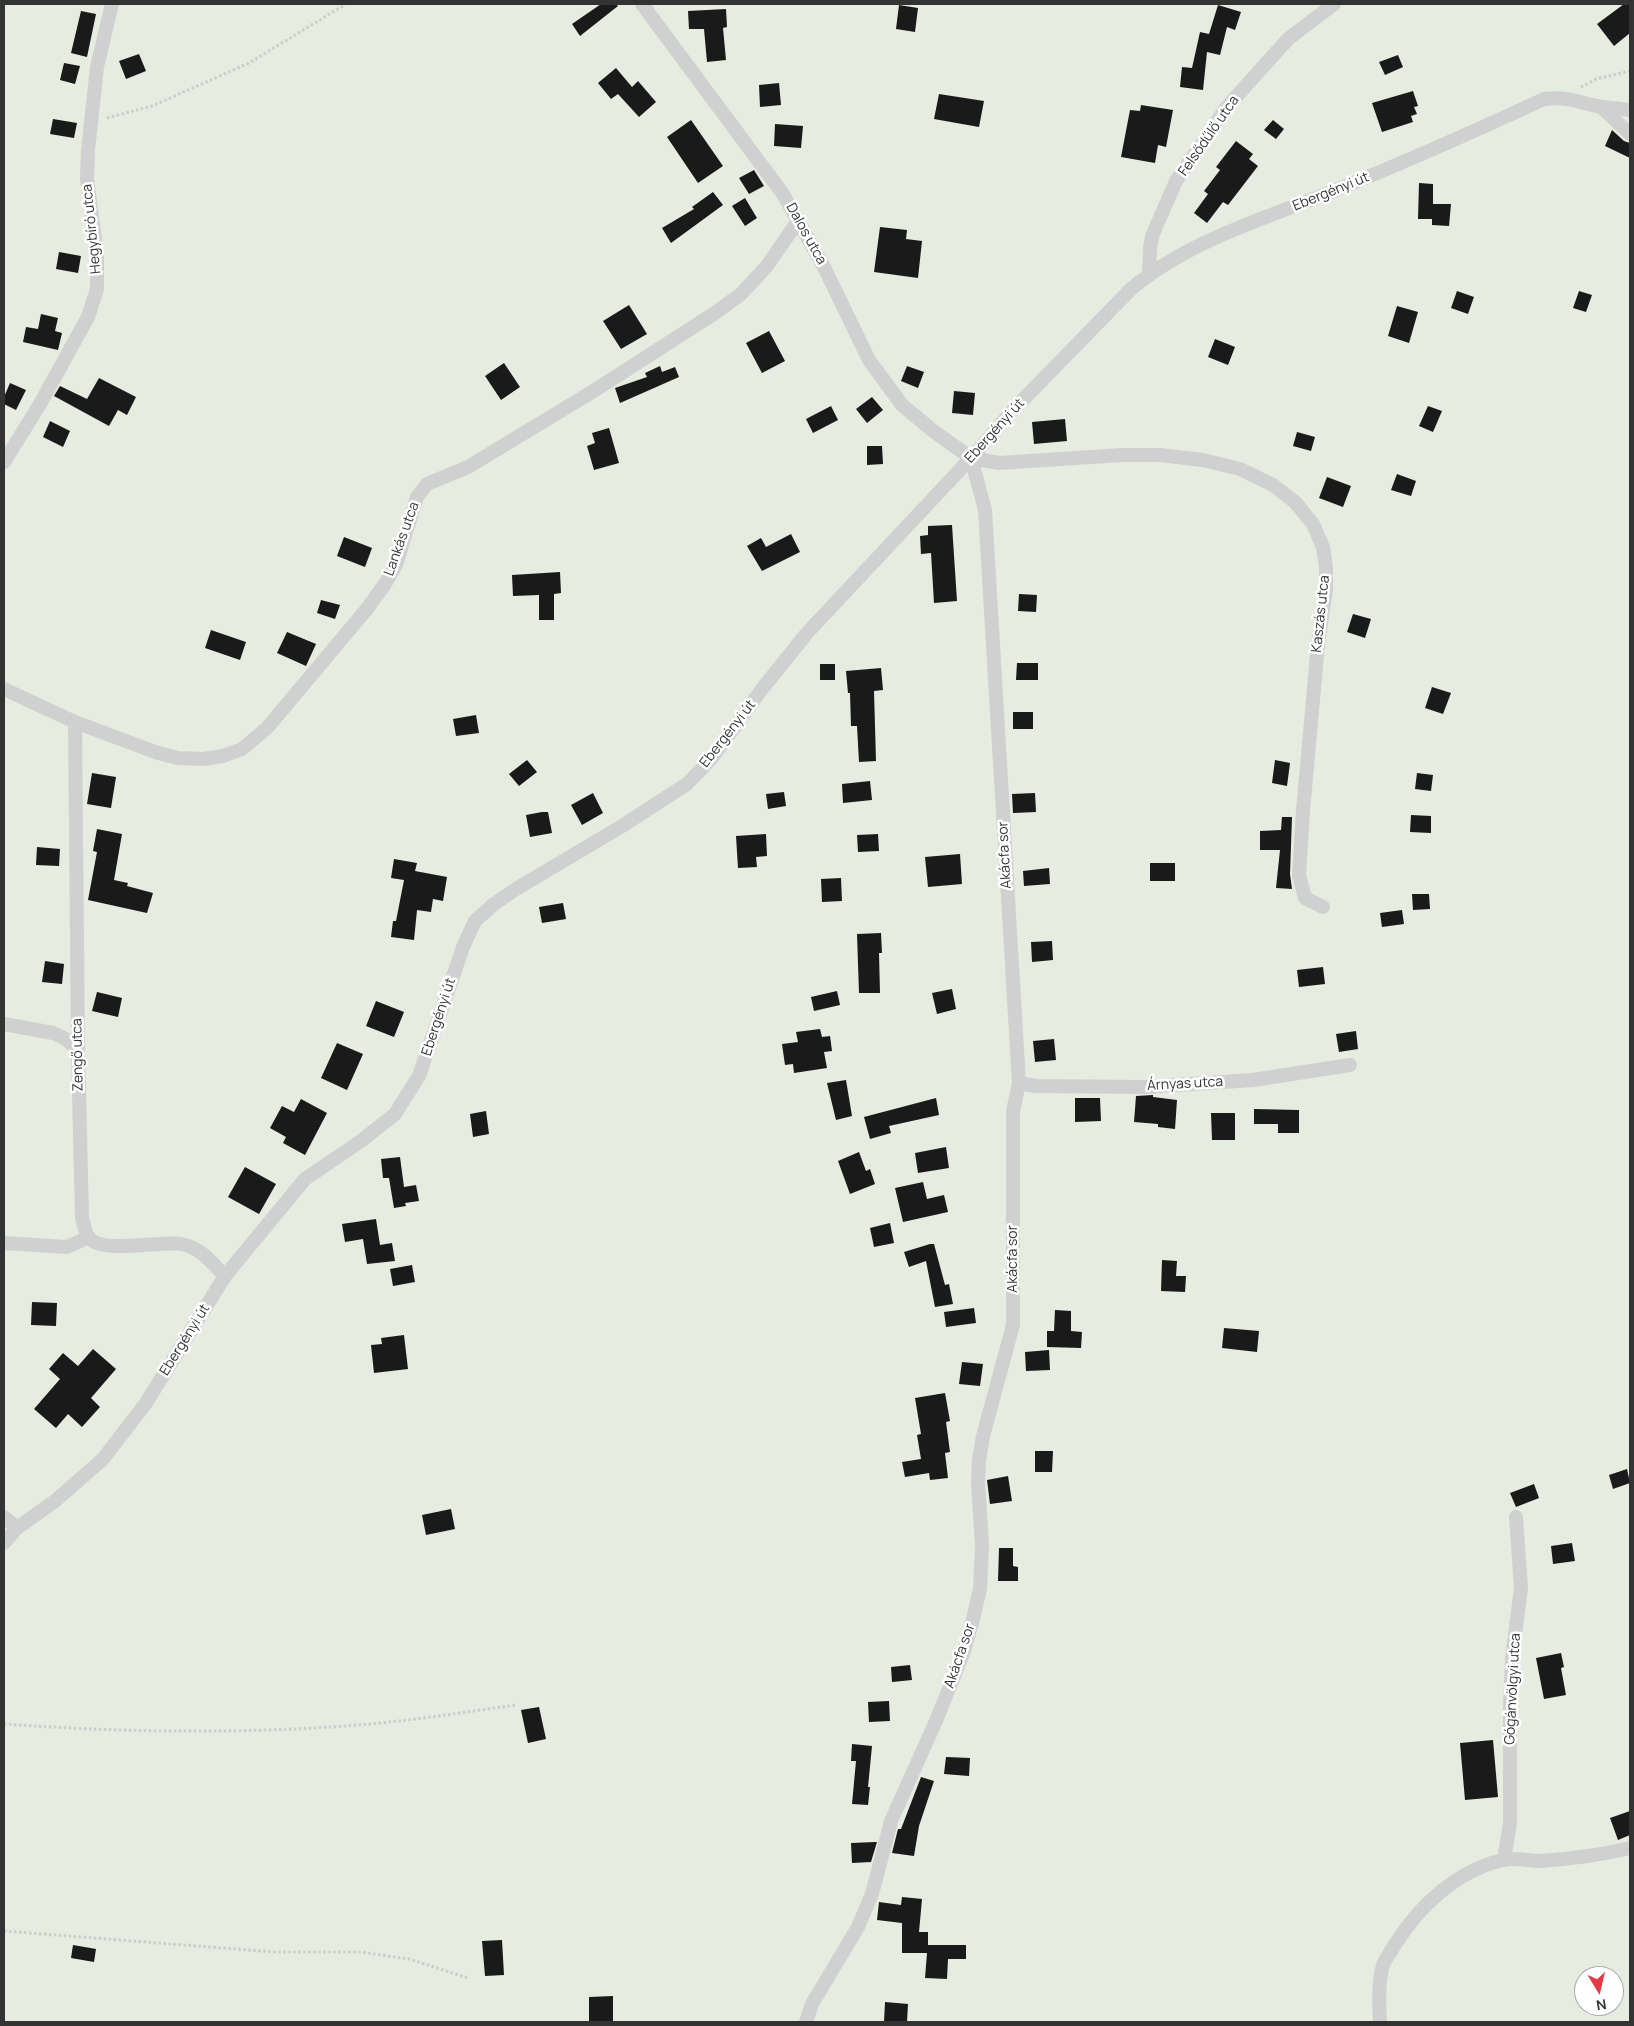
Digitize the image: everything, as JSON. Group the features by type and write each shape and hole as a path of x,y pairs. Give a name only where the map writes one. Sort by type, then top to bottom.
{"street":[{"name":"Hegybíró utca","path":"4,462 40,404 88,317 97,289 97,254 87,179 88,150 97,67 112,4"},
{"name":"Dalos utca","path":"642,4 783,194 825,268 869,360 902,404 932,430 971,458"},
{"name":"Felsődűlő utca","path":"1149,274 1150,248 1162,213 1176,182 1216,122 1226,108 1288,39 1334,4"},
{"name":"Ebergényi út","path":"4,1543 17,1528 55,1501 103,1459 146,1403 225,1276 305,1179 361,1141 395,1114 420,1076 462,946 475,922 494,904 516,889 622,826 687,784 712,758 762,689 807,633 1053,368 1130,290 1149,274 1212,240 1425,154 1544,99 1558,97 1577,99 1601,106 1630,110"},
{"path":"1601,106 1630,134"},
{"name":"Lankás utca","path":"4,689 75,722 158,753 178,758 203,760 223,756 242,749 266,728 366,610 385,584 396,565 406,536 410,514 417,497 427,484 468,467 592,392 715,313 741,294 767,266 798,221"},
{"name":"Kaszás utca","path":"971,458 1000,463 1122,455 1160,455 1203,460 1240,469 1273,485 1295,502 1313,524 1323,548 1326,567 1326,590 1318,644 1299,875 1305,898 1323,907"},
{"name":"Akácfa sor","path":"806,2022 812,2004 858,1927 868,1902 891,1821 936,1721 963,1654 980,1589 982,1546 978,1482 979,1460 983,1436 1013,1325 1013,1111 1019,1083 985,510 971,458"},
{"name":"Zengő utca","path":"75,722 78,1050 82,1218 89,1237"},
{"path":"4,1024 53,1033 66,1039 78,1050"},
{"name":"Árnyas utca","path":"1019,1083 1036,1086 1147,1087 1253,1080 1350,1065"},
{"path":"4,1243 67,1247 89,1237 96,1243 119,1246 181,1244 198,1250 225,1276"},
{"path":"4,1517 17,1528"},
{"name":"Gógánvölgyi utca","path":"1504,1860 1510,1823 1512,1659 1521,1588 1516,1517"},
{"path":"1380,2022 1380,1989 1383,1964 1404,1930 1428,1902 1444,1888 1463,1876 1504,1860 1538,1861 1570,1858 1630,1848"}],"path":[{"path":"91,119 116,117 197,87 249,63 346,4"},
{"path":"1558,97 1596,79 1630,71"},
{"path":"4,1724 213,1731 347,1726 516,1705"},
{"path":"4,1931 274,1952 362,1952 409,1958 468,1978"}],"shaded area":[{"path":"4,4 1630,4 1630,2022 4,2022"}],"building":[{"path":"601,4 616,4 618,6 580,36 572,24"},
{"path":"1624,4 1630,4 1630,33 1614,46 1597,24"},
{"path":"899,5 918,8 915,32 896,29"},
{"path":"1218,5 1241,12 1235,30 1227,27 1220,55 1207,52 1203,90 1180,87 1182,67 1192,68 1200,32 1209,34"},
{"path":"726,9 727,27 723,28 726,60 707,62 704,29 689,29 688,11"},
{"path":"81,11 96,14 87,57 71,53"},
{"path":"139,54 146,71 126,79 119,61"},
{"path":"1398,55 1403,67 1385,75 1379,62"},
{"path":"64,63 80,66 75,84 60,80"},
{"path":"616,68 632,87 638,81 656,102 639,117 618,94 611,99 598,83"},
{"path":"779,83 781,105 760,107 759,85"},
{"path":"1413,91 1418,106 1414,107 1417,114 1411,116 1413,122 1382,132 1372,103"},
{"path":"939,94 984,101 979,127 934,119"},
{"path":"1141,105 1173,110 1166,147 1158,145 1155,163 1121,157 1130,110 1140,111"},
{"path":"53,119 77,123 74,138 50,134"},
{"path":"691,120 723,166 698,183 667,137"},
{"path":"1273,120 1284,129 1276,139 1264,130"},
{"path":"775,124 803,126 801,148 774,146"},
{"path":"1612,130 1624,141 1630,143 1630,158 1605,146"},
{"path":"1236,141 1253,154 1249,159 1258,166 1228,205 1223,202 1207,223 1194,213 1208,194 1204,191 1220,170 1216,167"},
{"path":"754,170 764,186 749,194 739,178"},
{"path":"1419,183 1433,184 1433,204 1451,204 1449,226 1432,225 1432,219 1418,219"},
{"path":"713,192 723,205 671,243 662,228 694,209 692,207"},
{"path":"745,198 757,218 745,226 732,206"},
{"path":"880,227 907,230 906,239 922,241 918,278 874,272"},
{"path":"59,252 81,256 78,273 56,269"},
{"path":"1457,291 1474,297 1468,314 1451,308"},
{"path":"1579,291 1592,295 1586,312 1573,308"},
{"path":"629,305 647,334 621,349 603,321"},
{"path":"1397,306 1418,312 1409,343 1388,336"},
{"path":"41,314 58,318 55,331 62,333 58,350 23,342 26,327 38,329"},
{"path":"769,331 785,361 762,373 746,343"},
{"path":"1215,339 1235,347 1228,365 1208,357"},
{"path":"504,363 520,387 501,400 485,376"},
{"path":"660,366 662,372 675,367 679,377 620,403 615,388 647,377 645,373"},
{"path":"907,366 924,372 918,388 901,381"},
{"path":"99,378 136,397 127,415 118,410 109,426 54,396 60,386 87,399"},
{"path":"10,383 26,390 16,410 4,404 4,397"},
{"path":"954,391 975,393 973,415 952,413"},
{"path":"872,397 883,410 867,423 856,409"},
{"path":"831,406 838,420 813,433 806,419"},
{"path":"1428,406 1442,411 1433,432 1419,426"},
{"path":"1065,419 1067,441 1034,444 1032,422"},
{"path":"50,421 70,431 63,447 43,437"},
{"path":"609,428 619,463 594,470 587,446 595,443 592,433"},
{"path":"1297,432 1315,437 1311,451 1293,446"},
{"path":"867,446 882,446 883,464 867,465"},
{"path":"1397,474 1416,481 1411,496 1391,490"},
{"path":"1327,477 1351,486 1343,507 1319,498"},
{"path":"952,525 957,601 934,603 931,553 921,554 920,536 928,535 928,526"},
{"path":"791,534 800,552 762,571 747,546 761,538 766,547"},
{"path":"344,537 372,548 365,567 337,556"},
{"path":"560,572 561,593 554,594 554,620 539,620 539,595 513,596 512,575"},
{"path":"1019,594 1037,595 1036,612 1018,611"},
{"path":"321,600 340,605 335,619 317,613"},
{"path":"1353,614 1371,619 1365,638 1347,632"},
{"path":"211,630 246,642 240,660 205,648"},
{"path":"287,632 316,644 306,666 277,653"},
{"path":"1017,663 1038,663 1038,680 1016,680"},
{"path":"820,664 835,664 835,680 820,680"},
{"path":"881,668 883,690 874,691 876,761 859,762 857,726 851,726 850,693 848,693 846,671"},
{"path":"1432,687 1451,693 1443,714 1425,708"},
{"path":"1013,712 1033,712 1033,729 1013,729"},
{"path":"476,715 479,733 456,736 453,719"},
{"path":"527,760 537,772 519,786 509,774"},
{"path":"1275,760 1290,763 1287,786 1272,783"},
{"path":"92,773 116,777 111,808 87,804"},
{"path":"1417,773 1433,775 1431,791 1415,789"},
{"path":"870,781 872,800 843,803 842,784"},
{"path":"784,792 786,806 768,809 766,794"},
{"path":"593,793 603,813 582,825 571,805"},
{"path":"1035,793 1036,812 1013,813 1012,794"},
{"path":"548,812 552,833 530,837 526,815"},
{"path":"1411,815 1431,816 1431,833 1410,832"},
{"path":"1282,817 1292,817 1290,874 1292,889 1276,888 1280,850 1260,850 1260,831 1281,830"},
{"path":"97,829 122,834 114,880 128,883 127,886 153,893 147,913 88,900 97,852 93,851"},
{"path":"766,834 767,856 756,857 757,867 738,868 736,836"},
{"path":"878,834 879,851 858,852 857,835"},
{"path":"37,847 60,849 59,866 36,865"},
{"path":"960,854 962,884 928,887 925,857"},
{"path":"394,859 417,863 415,871 447,877 443,901 433,899 431,912 417,910 414,940 391,937 393,921 396,921 404,880 391,878"},
{"path":"1150,863 1175,863 1175,881 1150,881"},
{"path":"1049,868 1050,884 1024,886 1023,871"},
{"path":"841,878 842,901 822,902 821,879"},
{"path":"1412,894 1429,894 1430,909 1413,910"},
{"path":"563,903 566,919 542,923 539,907"},
{"path":"1402,910 1404,924 1382,927 1380,913"},
{"path":"881,933 882,953 879,953 880,993 859,993 857,934"},
{"path":"1052,941 1053,960 1032,962 1031,942"},
{"path":"45,961 64,964 62,984 42,982"},
{"path":"1323,967 1325,984 1299,987 1297,970"},
{"path":"952,989 956,1009 937,1014 932,993"},
{"path":"837,991 840,1005 814,1011 811,997"},
{"path":"97,992 122,998 118,1017 92,1011"},
{"path":"376,1001 404,1012 394,1037 366,1026"},
{"path":"820,1029 822,1037 830,1036 832,1051 824,1052 827,1068 794,1073 793,1064 785,1065 782,1044 798,1042 796,1032"},
{"path":"1356,1031 1358,1049 1339,1052 1336,1034"},
{"path":"1054,1039 1056,1060 1035,1062 1033,1041"},
{"path":"337,1043 363,1054 347,1090 321,1078"},
{"path":"846,1080 852,1116 836,1120 827,1083"},
{"path":"1153,1095 1153,1097 1177,1100 1175,1129 1158,1127 1158,1124 1134,1122 1136,1096"},
{"path":"936,1098 939,1115 889,1126 891,1133 870,1139 864,1117"},
{"path":"1075,1098 1100,1098 1101,1121 1075,1122"},
{"path":"301,1099 327,1113 305,1155 283,1143 286,1137 270,1128 282,1106 294,1112"},
{"path":"1254,1109 1299,1110 1299,1133 1278,1133 1278,1124 1254,1124"},
{"path":"486,1111 489,1134 473,1137 470,1114"},
{"path":"1211,1113 1235,1113 1235,1140 1212,1140"},
{"path":"946,1147 949,1168 918,1173 915,1153"},
{"path":"859,1152 866,1171 870,1169 875,1184 850,1194 838,1161"},
{"path":"400,1157 404,1187 416,1185 419,1201 405,1203 406,1206 394,1208 389,1178 383,1178 381,1159"},
{"path":"245,1167 276,1184 259,1214 228,1197"},
{"path":"923,1182 927,1199 944,1195 948,1212 903,1222 895,1188"},
{"path":"376,1219 380,1245 392,1243 395,1261 367,1264 363,1239 345,1242 342,1224"},
{"path":"890,1223 894,1243 874,1247 870,1228"},
{"path":"934,1244 945,1285 949,1284 953,1304 935,1307 926,1261 909,1267 904,1252"},
{"path":"1162,1260 1177,1261 1176,1276 1186,1276 1185,1292 1161,1291"},
{"path":"412,1265 415,1282 393,1286 390,1269"},
{"path":"32,1302 57,1303 56,1326 31,1325"},
{"path":"974,1308 976,1323 946,1327 944,1312"},
{"path":"1055,1310 1071,1311 1071,1331 1082,1332 1081,1348 1047,1347 1047,1331 1054,1331"},
{"path":"1224,1328 1259,1331 1257,1352 1222,1348"},
{"path":"404,1335 408,1369 374,1373 371,1345 382,1344 381,1338"},
{"path":"93,1349 116,1369 91,1398 100,1407 82,1427 68,1414 56,1428 34,1409 60,1379 49,1369 63,1353 78,1366"},
{"path":"1049,1350 1050,1370 1026,1371 1025,1352"},
{"path":"962,1362 983,1364 980,1386 959,1384"},
{"path":"945,1393 950,1421 946,1422 950,1452 945,1453 948,1478 930,1480 929,1473 905,1477 902,1462 921,1459 917,1435 921,1434 915,1398"},
{"path":"1035,1451 1053,1451 1052,1472 1035,1472"},
{"path":"1627,1469 1630,1483 1613,1489 1609,1475"},
{"path":"1008,1476 1012,1501 990,1504 987,1480"},
{"path":"1534,1484 1539,1498 1516,1507 1510,1493"},
{"path":"451,1509 455,1529 426,1535 422,1515"},
{"path":"1572,1543 1575,1561 1553,1564 1551,1546"},
{"path":"999,1548 1013,1548 1013,1566 1018,1567 1018,1581 998,1581"},
{"path":"1561,1653 1564,1667 1561,1668 1566,1695 1544,1699 1536,1658"},
{"path":"910,1665 912,1680 892,1682 891,1667"},
{"path":"889,1701 890,1721 869,1722 868,1702"},
{"path":"539,1707 546,1739 528,1743 521,1710"},
{"path":"1493,1740 1498,1797 1465,1800 1460,1743"},
{"path":"852,1744 872,1746 868,1805 852,1804 856,1761 851,1761"},
{"path":"946,1757 970,1758 969,1776 944,1774"},
{"path":"921,1777 934,1781 919,1826 914,1856 892,1853 898,1829 901,1829"},
{"path":"1630,1811 1630,1835 1618,1840 1610,1818"},
{"path":"877,1842 871,1862 852,1863 851,1843"},
{"path":"902,1897 922,1899 919,1932 928,1932 928,1945 966,1945 966,1959 948,1959 947,1979 925,1978 927,1953 902,1953 902,1923 877,1920 879,1902 901,1905"},
{"path":"502,1940 504,1975 485,1976 482,1941"},
{"path":"73,1945 96,1949 94,1962 71,1958"},
{"path":"613,1996 613,2022 589,2022 589,1997"},
{"path":"885,2002 908,2004 907,2022 884,2022"}]}
